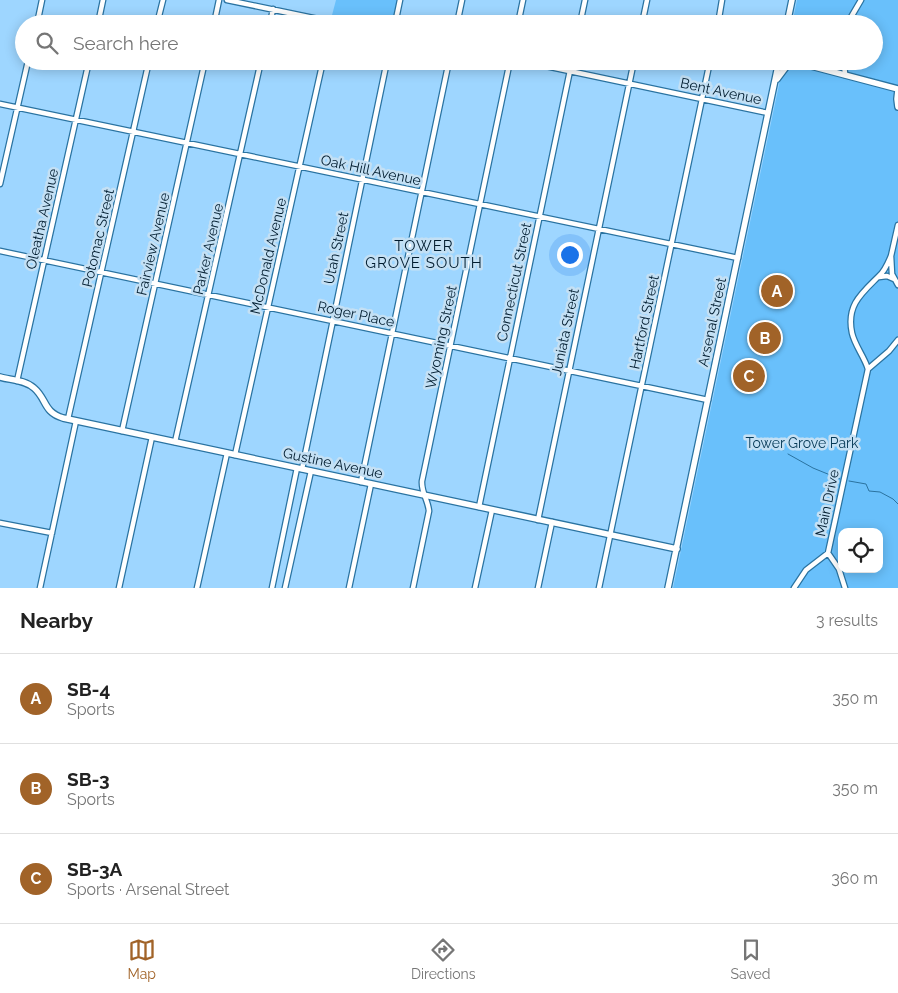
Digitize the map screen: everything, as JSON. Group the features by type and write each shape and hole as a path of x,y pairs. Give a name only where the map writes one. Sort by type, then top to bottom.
{"street":[{"path":"39,15 42,0"},
{"path":"100,15 103,0"},
{"path":"159,15 163,0"},
{"path":"216,15 219,0"},
{"path":"228,0 298,15"},
{"path":"397,15 400,0"},
{"path":"459,15 462,0"},
{"path":"520,15 524,0"},
{"path":"582,15 585,0"},
{"path":"644,15 647,0"},
{"path":"720,15 722,0"},
{"path":"789,15 792,0"},
{"path":"852,15 861,0"},
{"path":"272,15 273,9"},
{"path":"0,184 26,70"},
{"name":"Oleatha Avenue","path":"17,381 87,70"},
{"name":"Potomac Street","path":"68,419 147,70"},
{"name":"Fairview Avenue","path":"122,431 203,70"},
{"name":"Parker Avenue","path":"175,442 210,294 259,70"},
{"name":"McDonald Avenue","path":"235,455 321,70"},
{"name":"Utah Street","path":"272,588 333,320 385,70"},
{"path":"361,482 447,70"},
{"name":"Wyoming Street","path":"412,588 428,511 426,496 422,490 422,481 508,70"},
{"name":"Bent Avenue","path":"565,70 768,113"},
{"name":"Juniata Street","path":"538,520 632,70"},
{"name":"Hartford Street","path":"599,588 708,70"},
{"name":"Arsenal Street","path":"668,588 777,70"},
{"path":"774,84 784,70"},
{"path":"827,70 898,90 898,106"},
{"path":"844,70 844,75"},
{"name":"Connecticut Street","path":"479,507 570,71"},
{"name":"Oak Hill Avenue","path":"0,104 738,258"},
{"path":"898,225 896,244 892,256 878,276 860,295 851,315 854,342 868,369 889,351 898,340"},
{"name":"Roger Place","path":"0,251 708,400"},
{"path":"892,256 894,279 898,285"},
{"path":"878,276 887,276 894,279"},
{"name":"Main Drive","path":"794,588 806,570 828,553 868,369"},
{"name":"Gustine Avenue","path":"0,377 28,384 35,389 50,413 68,419 677,549"},
{"path":"40,588 76,421"},
{"path":"119,588 152,437"},
{"path":"197,588 227,453"},
{"path":"285,588 311,471"},
{"path":"349,588 372,484"},
{"path":"475,588 492,510"},
{"path":"538,588 552,522"},
{"path":"0,523 52,534"},
{"name":"Main Drive","path":"828,553 839,569 845,588"}],"green space":[{"path":"336,0 397,0 394,15 332,15"},
{"name":"Tower Grove Park","path":"797,0 898,0 898,588 673,588 782,70 883,70 883,15 794,15"}],"waterway":[{"path":"776,446 783,450"},
{"path":"788,454 813,468 840,479"},
{"path":"849,481 866,484 869,491 880,492 898,504"}],"place":[{"name":"SB-4","path":"777,291"},
{"name":"SB-3","path":"765,338"},
{"name":"SB-3A","path":"749,376"}],"district":[{"name":"TOWER GROVE SOUTH","path":"424,254"}]}
